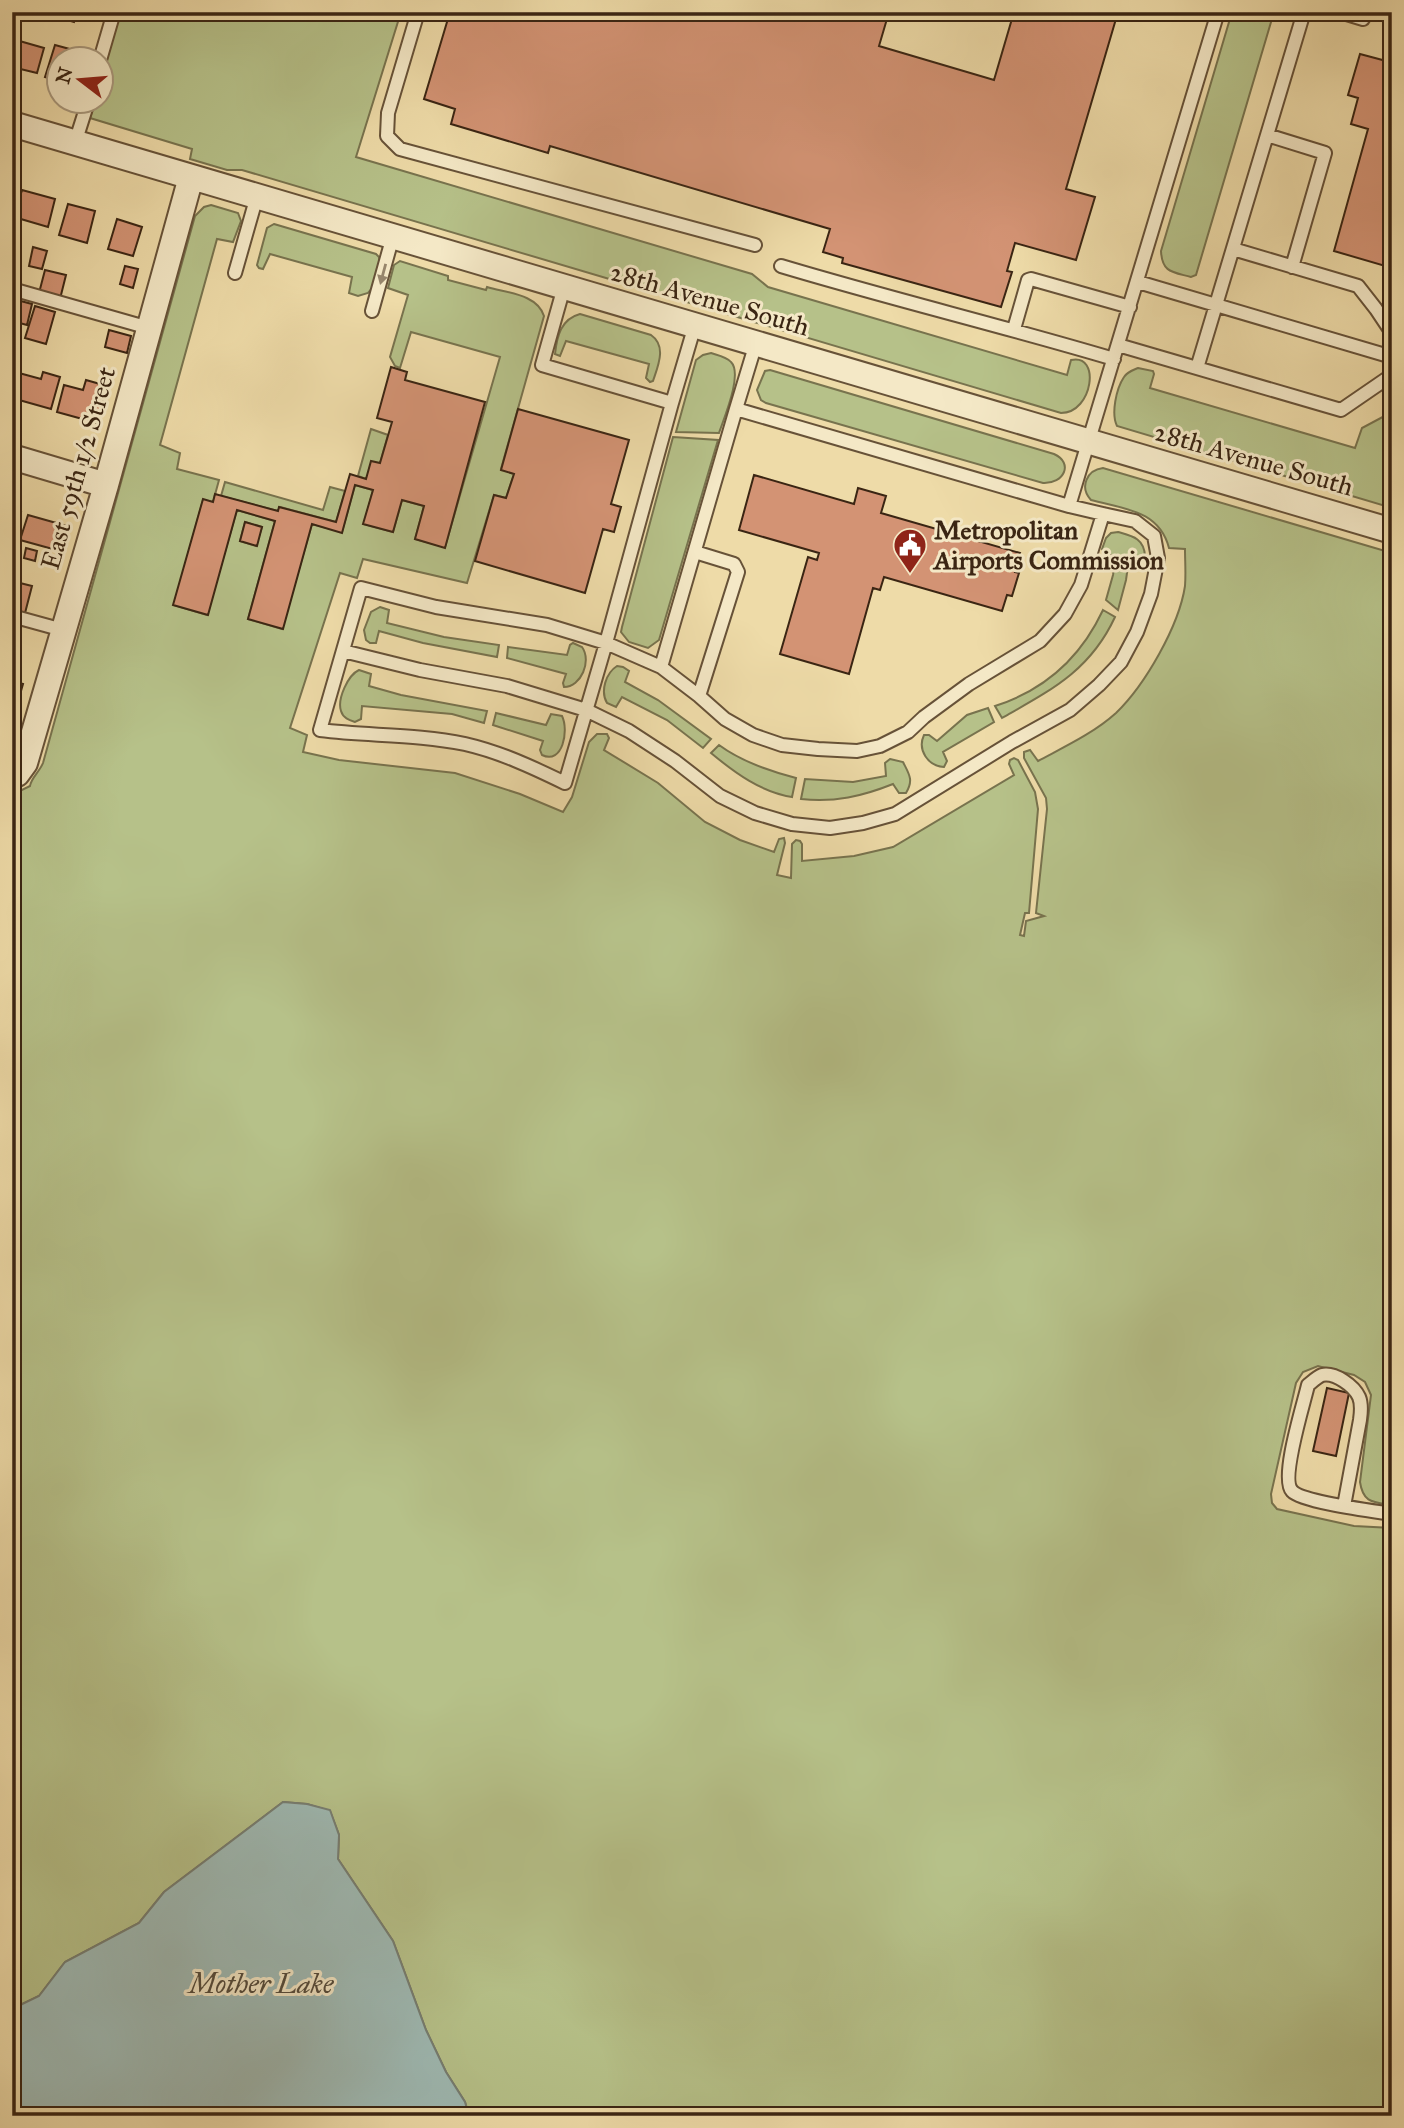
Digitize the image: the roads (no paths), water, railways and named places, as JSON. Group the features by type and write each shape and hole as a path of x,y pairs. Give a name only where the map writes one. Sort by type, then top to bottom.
{"street":[{"name":"28th Avenue South","path":"12,124 1392,531"},
{"name":"East 59th 1/2 Street","path":"15,774 25,763 106,485 191,177"},
{"path":"12,457 106,485"}],"lane":[{"path":"104,46 114,12"},
{"path":"418,12 388,113 387,136 400,149 755,246"},
{"path":"1069,506 1218,12"},
{"path":"1197,368 1304,12"},
{"path":"1340,12 1363,19 1366,12"},
{"path":"75,143 84,116"},
{"path":"1267,135 1325,153 1292,267"},
{"path":"235,273 257,196"},
{"path":"372,312 393,236"},
{"path":"1233,249 1358,286 1392,332"},
{"path":"781,266 1114,359"},
{"path":"1014,329 1028,280 1031,279 1130,307"},
{"path":"1138,282 1392,356"},
{"path":"564,287 542,365 672,403"},
{"path":"12,289 149,328"},
{"path":"695,325 606,643 565,782 515,759 466,744 320,730 361,588 436,607 547,625 606,643 661,667 725,719 753,735 782,745 857,751 880,746 908,732 969,684 1040,642 1065,614 1080,585 1103,514"},
{"path":"661,667 756,343"},
{"path":"1118,345 1341,410 1392,375"},
{"path":"343,651 419,670 507,686 586,710 629,731 675,761 720,796 755,813 792,824 830,828 895,814 1012,742 1070,710 1121,662 1137,632 1151,594 1158,558 1154,536 1135,521 1069,506 736,409"},
{"path":"695,552 734,564 738,572 699,696"},
{"path":"12,615 63,630"},
{"path":"1344,1506 1361,1406 1359,1396 1346,1382 1329,1375 1319,1376 1308,1385 1288,1467 1287,1482 1291,1490 1302,1497 1344,1506 1392,1514"}],"water":[{"name":"Mother Lake","path":"283,1802 330,1810 339,1835 338,1859 393,1941 426,2030 446,2072 465,2102 469,2116 12,2116 12,2009 39,1996 65,1962 139,1923 164,1892"}],"place":[{"name":"Metropolitan Airports Commission","path":"910,575"}]}
